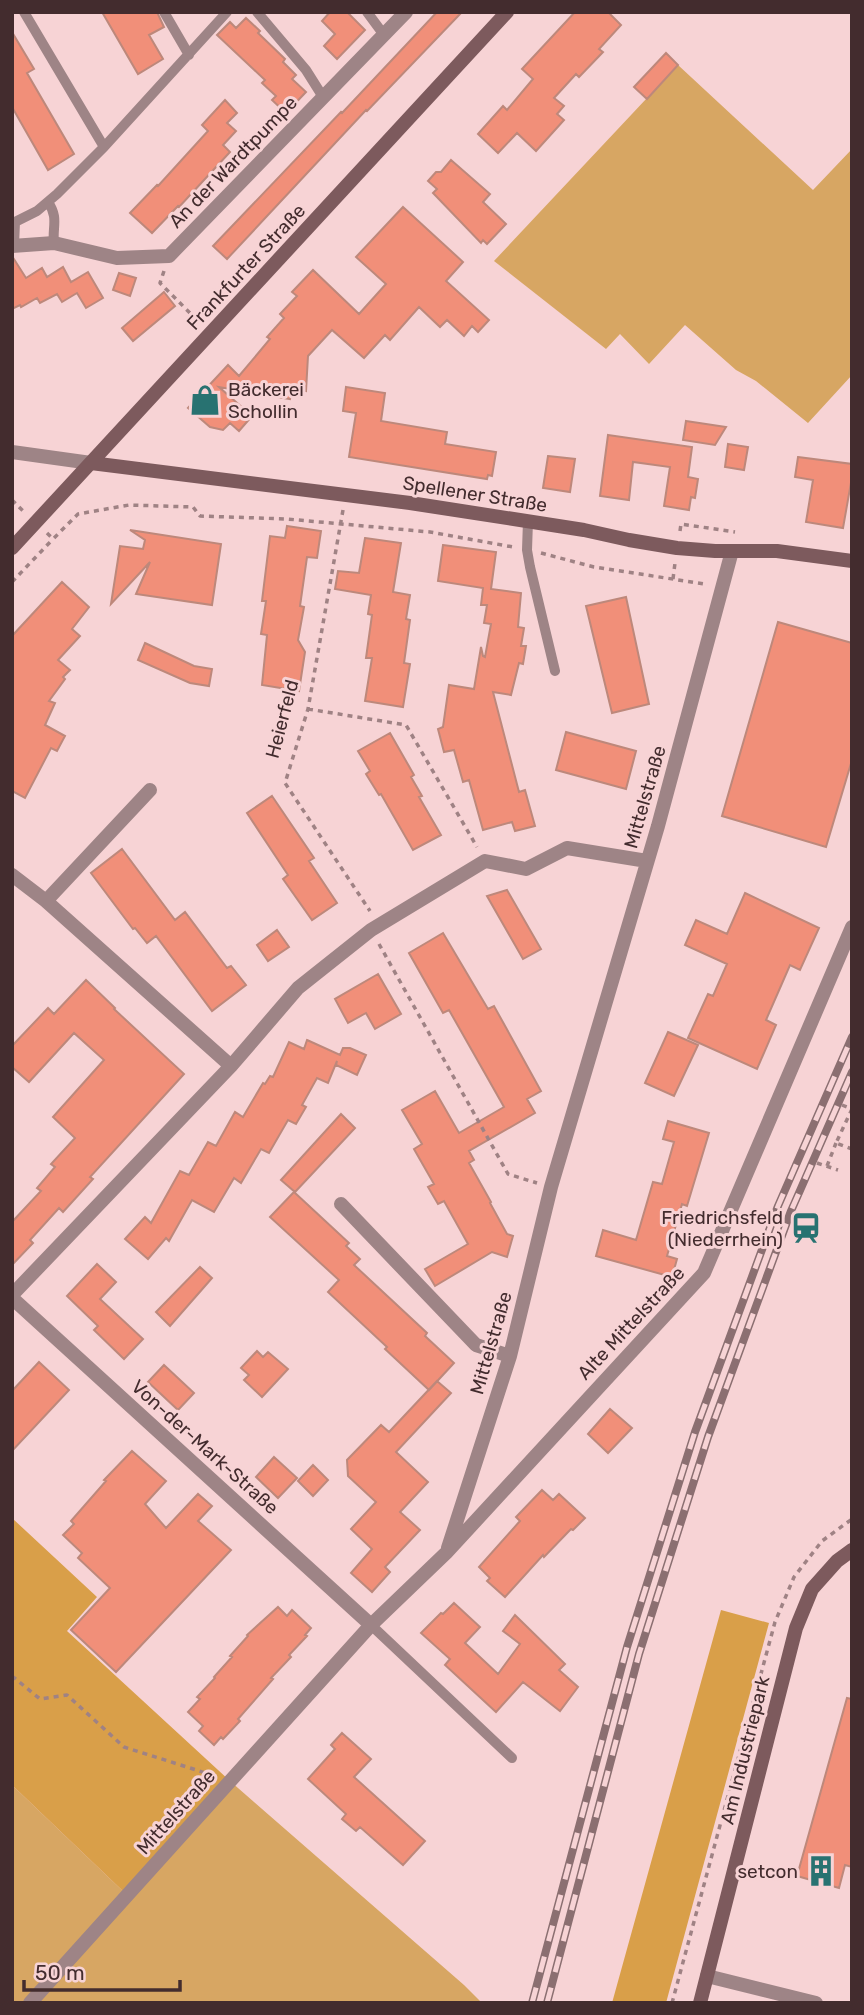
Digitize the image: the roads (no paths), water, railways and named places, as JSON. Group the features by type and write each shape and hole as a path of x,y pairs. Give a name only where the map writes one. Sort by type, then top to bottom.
{"street":[{"name":"An der Wardtpumpe","path":"13,246 54,243 117,258 169,256 406,12"},
{"name":"Frankfurter Straße","path":"12,548 507,12"},
{"path":"12,452 91,463"},
{"name":"Spellener Straße","path":"91,463 347,495 528,521 698,550 777,551 852,561"},
{"name":"Mittelstraße","path":"30,2003 371,1625 446,1553 510,1356 551,1187 647,861 732,551"},
{"path":"46,901 150,790"},
{"path":"12,1297 231,1066 298,988 371,930 485,861 526,869 567,848 647,861"},
{"path":"12,875 46,901 231,1066"},
{"name":"Alte Mittelstraße","path":"446,1553 704,1273 852,927"},
{"path":"341,1204 476,1345 510,1356"},
{"name":"Von-der-Mark-Straße","path":"12,1297 371,1625"},
{"name":"Am Industriepark","path":"700,2003 796,1628 812,1589 837,1561 852,1550"},
{"path":"707,1976 816,2003"}],"lane":[{"path":"24,12 104,147"},
{"path":"164,12 189,55"},
{"path":"13,246 13,221 37,211 48,202 104,147 227,12"},
{"path":"257,12 306,70 323,97"},
{"path":"367,12 384,35"},
{"path":"48,202 53,209 55,220 54,243"},
{"path":"528,521 527,550 530,567 555,671"},
{"path":"371,1625 512,1758"}],"railway":[{"path":"532,2003 627,1647 695,1432 778,1206 852,1037"},
{"path":"547,2003 639,1654 708,1437 791,1211 852,1072"}],"place":[{"name":"Bäckerei Schollin","path":"205,400"},
{"name":"Friedrichsfeld (Niederrhein)","path":"806,1228"},
{"name":"setcon","path":"821,1871"}]}
